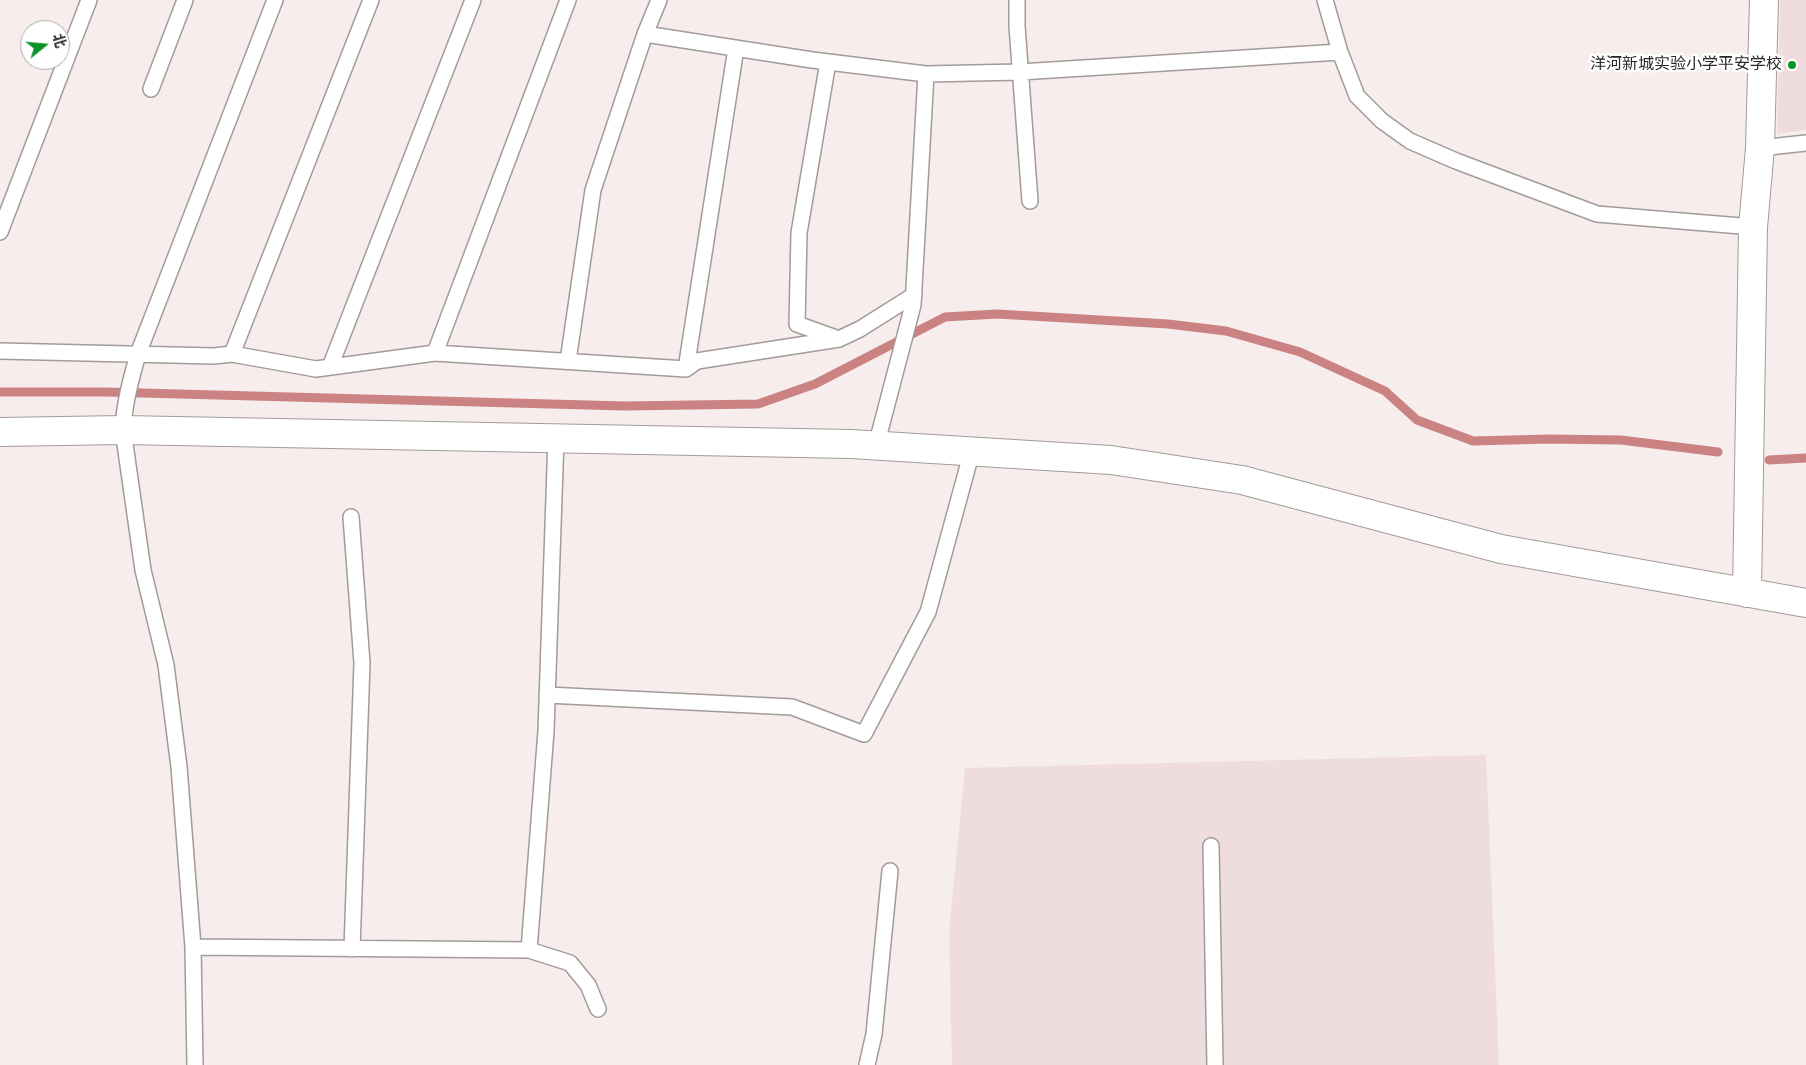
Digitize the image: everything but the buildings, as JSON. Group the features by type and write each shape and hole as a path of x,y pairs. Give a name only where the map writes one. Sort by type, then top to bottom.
{"street":[{"path":"1747,593 1753,227 1760,148 1764,0"},
{"path":"0,432 123,424 556,438 851,444 1111,460 1242,480 1501,550 1806,603"}],"lane":[{"path":"0,232 89,0"},
{"path":"151,89 185,0"},
{"path":"195,1065 193,947 179,767 166,665 143,570 123,424 129,386 138,354 274,0"},
{"path":"232,354 371,0"},
{"path":"330,367 473,0"},
{"path":"435,353 568,0"},
{"path":"568,361 593,190 645,34 659,0"},
{"path":"1017,0 1017,26 1030,201"},
{"path":"1325,0 1340,52 1357,96 1382,121 1410,141 1456,161 1597,214 1753,227"},
{"path":"645,34 828,62 926,74 1020,72 1340,52"},
{"path":"686,368 736,48"},
{"path":"828,62 799,233 797,324 839,339"},
{"path":"876,446 913,305 926,74"},
{"path":"1760,148 1806,143"},
{"path":"0,351 214,356 232,354 316,369 435,353 686,368 697,361 839,339 860,330 914,295"},
{"path":"529,950 546,731 556,438"},
{"path":"547,695 792,707 864,734 928,612 972,452"},
{"path":"351,517 362,663 352,949"},
{"path":"1211,846 1215,1065"},
{"path":"867,1065 874,1034 890,871"},
{"path":"193,947 529,950 570,963 588,985 598,1009"}],"shaded area":[{"name":"洋河新城实验小学平安学校","path":"1780,0 1806,0 1806,130 1777,134"},
{"path":"1486,755 1499,1065 952,1065 949,933 965,768"}],"waterway":[{"path":"0,392 105,392 625,406 758,404 815,384 945,317 997,314 1168,324 1226,331 1300,352 1385,391 1417,420 1473,441 1621,440 1718,452"},
{"path":"1769,460 1806,458"}],"place":[{"name":"洋河新城实验小学平安学校","path":"1792,65"}]}
